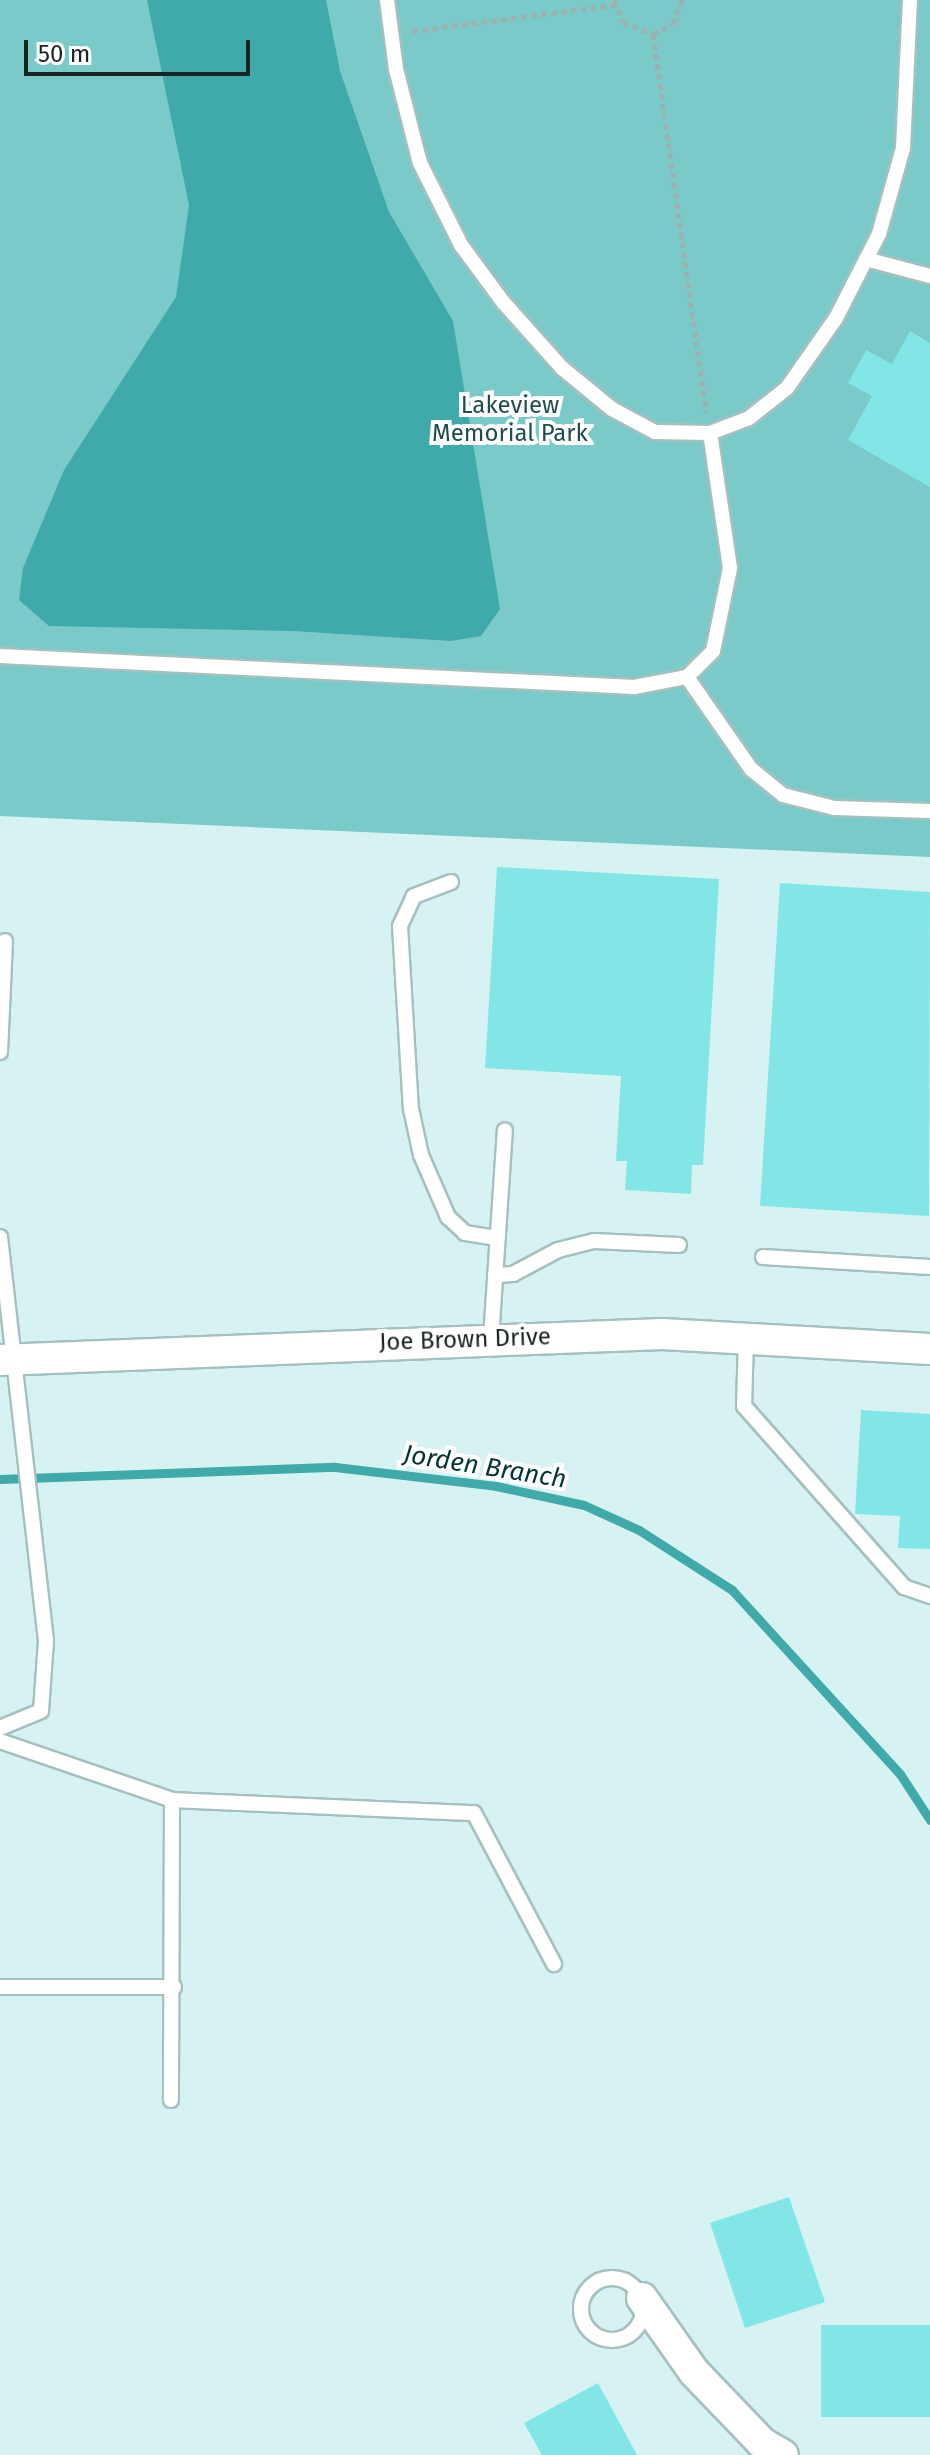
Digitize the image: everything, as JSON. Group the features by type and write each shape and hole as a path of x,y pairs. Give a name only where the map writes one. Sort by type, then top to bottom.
{"street":[{"name":"Joe Brown Drive","path":"8,1359 662,1334 930,1349"},
{"path":"642,2298 694,2372 762,2443 783,2455"}],"lane":[{"path":"387,0 391,34 420,163 461,245 503,302 562,368 612,409 655,432 710,433 749,418 787,388 836,318 879,234 903,148 910,0"},
{"path":"866,259 930,276"},
{"path":"0,656 634,687 687,677 713,651 730,568 710,433"},
{"path":"687,677 751,769 783,795 834,808 930,811"},
{"path":"451,882 414,896 400,926 411,1109 421,1155 448,1217 465,1233 498,1238"},
{"path":"0,1052 5,941"},
{"path":"491,1339 505,1130"},
{"path":"0,1237 8,1359 25,1437 46,1641 41,1711 0,1728"},
{"path":"495,1275 513,1274 558,1250 594,1241 679,1245"},
{"path":"763,1257 930,1267"},
{"path":"746,1339 744,1406 904,1587 930,1596"},
{"path":"0,1741 172,1800 474,1813 554,1964"},
{"path":"171,2100 174,1987 172,1800"},
{"path":"0,1987 174,1987"},
{"path":"620,2279 642,2298 638,2327 622,2338 602,2338 586,2325 582,2304 601,2280 620,2279"}],"path":[{"path":"391,34 616,2 631,29 653,34 673,24 682,0"},
{"path":"653,34 710,433"}],"green space":[{"name":"Lakeview Memorial Park","path":"0,0 930,0 930,857 0,816"}],"shaded area":[{"path":"147,0 326,0 340,71 389,212 453,321 500,609 481,636 451,641 294,631 49,626 19,600 23,568 64,470 176,297 189,205"}],"building":[{"path":"910,331 930,343 930,487 848,440 872,396 848,383 866,350 892,364"},
{"path":"497,867 719,879 703,1165 692,1165 691,1194 625,1190 627,1161 616,1161 621,1076 485,1068"},
{"path":"780,883 930,892 929,1216 760,1206"},
{"path":"861,1410 930,1414 930,1549 898,1548 900,1516 855,1514"},
{"path":"789,2197 825,2302 745,2328 710,2223"},
{"path":"821,2325 930,2325 930,2417 821,2417"},
{"path":"598,2383 637,2455 542,2455 524,2423"}],"waterway":[{"name":"Jorden Branch","path":"0,1479 335,1467 496,1486 584,1505 639,1530 732,1590 900,1774 930,1820"}]}
